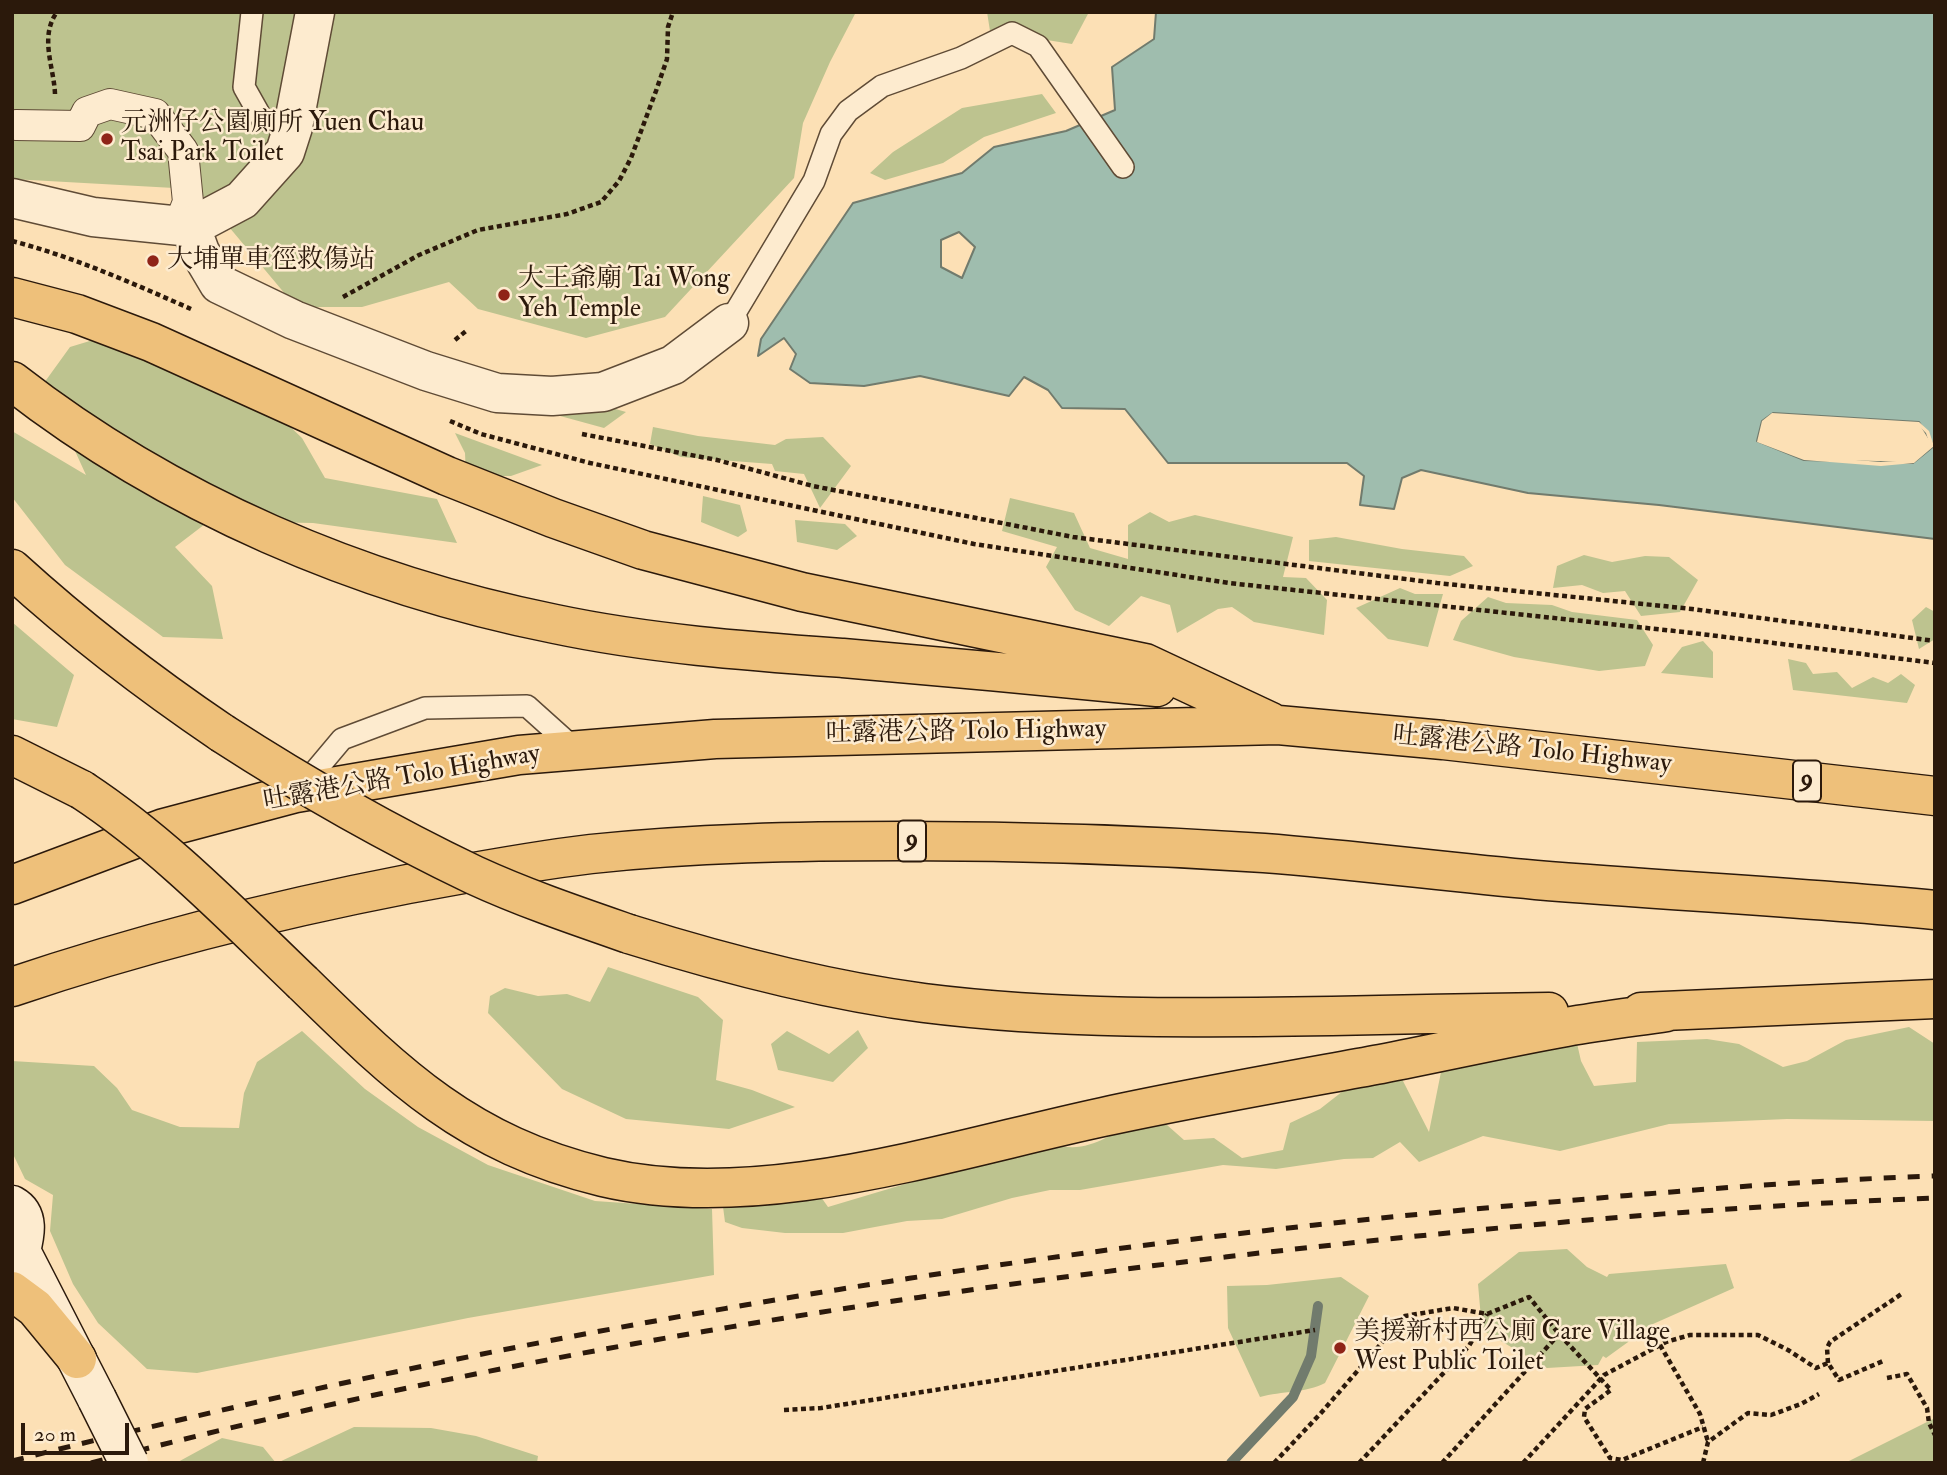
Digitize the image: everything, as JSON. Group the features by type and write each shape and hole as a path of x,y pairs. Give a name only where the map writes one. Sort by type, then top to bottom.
{"highway":[{"path":"12,297 77,314 151,342 447,476 643,550 802,592 1145,663 1278,725"},
{"path":"12,381 111,450 210,506 332,561 423,591 553,624 680,644 1210,692"},
{"path":"12,569 132,670 305,787 387,832 477,876 553,907 702,957 923,1003 1107,1017 1667,1012 1820,1002 1935,999"},
{"name":"吐露港公路 Tolo Highway","path":"12,885 164,828 296,793 478,761 715,739 1278,725 1443,740 1935,796"},
{"path":"12,755 82,790 111,809 164,852 400,1074 428,1097 470,1125 533,1156 565,1167 638,1184 724,1187 838,1176 1215,1093 1568,1027 1667,1012"},
{"name":"9","path":"12,987 203,929 333,899 465,873 589,855 723,844 964,841 1266,853 1536,880 1935,910"},
{"path":"12,1291 35,1308 77,1359"}],"street":[{"path":"12,198 93,217 185,226 242,200 285,152 293,127 315,12"},
{"path":"16,125 80,126 87,112 110,104 155,114 183,151 188,201 185,226 219,284 294,320 426,371 497,393 552,396 603,392 673,365 729,323"},
{"path":"12,1205 17,1207 27,1229 17,1249 77,1359 129,1463"}],"lane":[{"path":"251,12 244,87 262,119 293,127"},
{"path":"729,323 814,181 831,134 848,111 882,86 961,58 1012,33 1038,46 1122,167"},
{"path":"296,793 342,739 425,708 527,706 576,750"}],"path":[{"path":"48,126 55,92 47,54 52,20 57,12"},
{"path":"294,320 345,296 419,255 478,230 567,214 601,202 619,181 631,158 667,60 668,27 674,12"},
{"path":"12,241 71,259 197,312"},
{"path":"445,419 481,434 590,463 974,544 1229,583 1693,633 1935,663"},
{"path":"573,432 717,460 813,486 1073,537 1437,583 1692,609 1935,641"},
{"path":"1883,1360 1839,1380 1828,1363 1827,1348 1830,1342 1903,1293"},
{"path":"1274,1463 1405,1316 1453,1308 1487,1314 1529,1297 1611,1390 1585,1409 1584,1417 1608,1461 1622,1460 1703,1427"},
{"path":"1359,1463 1469,1346 1487,1314"},
{"path":"784,1410 821,1408 1315,1330"},
{"path":"1442,1463 1559,1334"},
{"path":"1523,1463 1604,1375 1660,1345 1690,1335 1758,1335 1816,1368 1828,1363"},
{"path":"1660,1345 1700,1414 1708,1442 1703,1463"},
{"path":"1887,1378 1907,1374 1927,1408 1929,1423 1935,1435"},
{"path":"1708,1442 1748,1413 1771,1415 1819,1394"}],"green space":[{"path":"12,12 856,12 803,123 794,178 665,317 586,338 478,309 449,282 362,307 296,307 193,184 174,188 12,179"},
{"path":"987,12 1089,12 1072,44 990,31"},
{"path":"1042,94 1056,113 984,137 943,163 885,180 870,173 893,152 962,108"},
{"path":"149,323 211,351 302,438 325,478 437,499 457,543 313,523 209,521 175,547 212,586 223,639 163,637 65,565 12,497 12,431 86,475 44,383 70,347"},
{"path":"584,400 626,412 604,428 542,411"},
{"path":"653,427 698,436 775,445 786,439 823,437 851,466 820,508 804,474 775,471 772,464 681,457 650,444"},
{"path":"455,433 542,465 511,476 466,476 465,453"},
{"path":"703,496 740,505 747,531 738,537 701,522"},
{"path":"1010,498 1074,513 1090,548 1128,559 1128,525 1150,512 1169,522 1195,515 1293,537 1283,577 1306,578 1327,600 1324,635 1254,622 1232,607 1218,609 1177,633 1170,605 1141,596 1109,626 1075,610 1046,567 1057,547 1002,531"},
{"path":"795,520 845,524 857,536 837,550 797,542"},
{"path":"1336,537 1402,549 1464,556 1473,566 1450,576 1309,561 1309,540"},
{"path":"1584,555 1612,562 1645,556 1669,557 1698,580 1680,612 1641,616 1625,591 1603,593 1582,585 1553,588 1557,566"},
{"path":"1400,588 1415,594 1443,594 1428,647 1388,639 1356,608"},
{"path":"1488,597 1506,603 1552,605 1572,612 1637,620 1653,645 1645,666 1599,671 1514,657 1453,640 1461,621"},
{"path":"1926,607 1935,612 1935,639 1919,649 1912,620"},
{"path":"12,622 74,675 57,727 12,719"},
{"path":"1703,641 1713,652 1713,678 1661,673 1682,647"},
{"path":"1788,659 1806,663 1813,674 1837,672 1852,688 1873,677 1888,683 1901,674 1915,685 1907,703 1793,690"},
{"path":"608,967 698,997 723,1020 716,1080 752,1090 795,1107 729,1129 626,1119 562,1089 488,1013 490,996 505,988 538,996 567,994 590,1002"},
{"path":"1909,1027 1935,1044 1935,1121 1787,1119 1669,1124 1560,1151 1483,1136 1419,1162 1400,1142 1373,1158 1344,1159 1276,1169 1223,1165 1080,1190 1050,1190 1012,1198 942,1219 907,1221 843,1233 785,1233 742,1228 725,1222 719,1176 814,1187 828,1207 1052,1143 1086,1146 1136,1119 1167,1125 1184,1140 1214,1138 1242,1158 1283,1150 1290,1123 1320,1109 1352,1084 1390,1061 1429,1132 1441,1072 1504,1053 1576,1039 1581,1061 1594,1086 1636,1082 1637,1042 1707,1039 1739,1044 1783,1067 1807,1061 1846,1040"},
{"path":"858,1030 868,1048 833,1082 778,1070 771,1044 787,1031 829,1054"},
{"path":"302,1031 365,1089 418,1127 488,1165 595,1201 712,1209 714,1275 468,1318 197,1373 147,1369 98,1323 73,1284 50,1231 53,1195 25,1179 12,1152 12,1061 94,1066 117,1088 132,1110 180,1127 239,1128 244,1093 257,1062"},
{"path":"1567,1249 1587,1267 1607,1277 1609,1274 1726,1264 1734,1288 1653,1324 1606,1358 1603,1356 1598,1365 1547,1368 1482,1330 1478,1284 1519,1252"},
{"path":"1341,1277 1369,1296 1325,1383 1310,1389 1260,1397 1228,1328 1227,1286 1267,1285"},
{"path":"1935,1418 1935,1463 1845,1463"},
{"path":"354,1427 431,1428 476,1436 538,1456 537,1463 277,1463"},
{"path":"222,1438 263,1447 276,1463 176,1463"}],"shaded area":[{"path":"1156,12 1935,12 1935,539 1659,505 1528,493 1421,470 1402,478 1394,509 1360,505 1364,476 1347,463 1168,463 1125,409 1062,408 1048,390 1024,377 1009,396 920,376 864,386 810,383 790,369 796,354 784,338 758,356 761,339 853,203 962,173 994,147 1066,131 1115,110 1112,67 1154,39","holes":["959,232 975,247 962,278 941,267 941,240","1773,413 1919,422 1934,446 1913,463 1804,460 1757,441 1762,421"]}],"pier":[{"path":"1772,413 1919,422 1929,431 1934,446 1914,463 1881,466 1804,460 1757,442 1762,421","holes":["1773,417 1918,425 1926,433 1930,445 1912,460 1881,462 1805,456 1761,439 1765,423"]}],"waterway":[{"path":"1231,1463 1293,1397 1311,1356 1318,1306"}],"railway":[{"path":"12,1461 379,1375 749,1304 935,1274 1121,1248 1496,1207 1770,1185 1935,1176"},
{"path":"91,1463 371,1396 512,1367 654,1340 939,1294 1225,1257 1490,1229 1757,1207 1935,1198"}],"place":[{"name":"元洲仔公園廁所 Yuen Chau Tsai Park Toilet","path":"107,139"},
{"name":"大埔單車徑救傷站","path":"153,261"},
{"name":"大王爺廟 Tai Wong Yeh Temple","path":"504,295"},
{"name":"美援新村西公廁 Care Village West Public Toilet","path":"1340,1348"}]}
